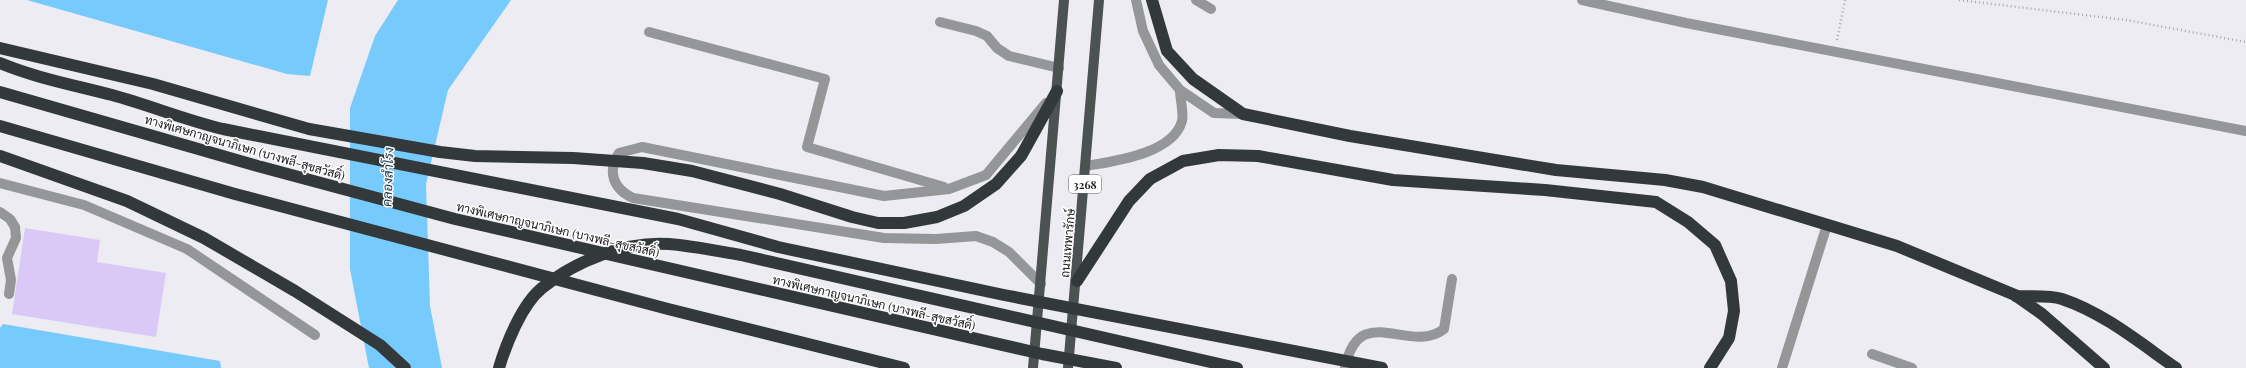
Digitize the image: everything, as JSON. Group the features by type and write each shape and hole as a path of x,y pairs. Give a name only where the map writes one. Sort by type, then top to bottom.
{"highway":[{"path":"1152,0 1167,51 1193,79 1243,114 1350,136 1549,169 1673,181 1703,187 1897,246 2015,296 2042,314 2104,368"},
{"path":"0,48 153,84 309,129 419,150 475,156 573,158 619,161 692,170 780,194 852,217 878,223 904,223 937,217 964,206 996,184 1021,156 1057,91"},
{"path":"0,63 41,77 113,96 192,121 223,129 670,218 778,247 1004,295 1382,368"},
{"name":"ทางพิเศษกาญจนาภิเษก (บางพลี-สุขสวัสดิ์)","path":"0,92 254,165 455,219 1027,351 1116,368"},
{"path":"0,126 235,194 668,309 903,368"},
{"path":"1077,281 1129,201 1150,179 1183,161 1219,155 1258,156 1393,180 1545,190 1656,202 1688,222 1715,245 1731,281 1734,311 1729,338 1710,368"},
{"path":"0,156 127,201 204,238 295,291 360,332 380,345 405,368"},
{"path":"499,368 506,342 521,316 541,289 581,262 639,245 668,244 741,255 1237,368"},
{"path":"2015,296 2061,299 2088,310 2126,333 2176,368"}],"main road":[{"name":"ถนนเทพารักษ์","path":"1033,368 1064,0"},
{"name":"ถนนเทพารักษ์","path":"1068,368 1077,281 1100,0"}],"street":[{"path":"1136,0 1143,31 1159,65 1180,90 1214,113 1243,114"},
{"path":"1196,0 1211,10"},
{"path":"1582,0 1686,24 2246,131"},
{"path":"940,22 976,31 987,36 997,48 1009,56 1059,68"},
{"path":"649,32 825,79 807,147 950,189"},
{"path":"1086,166 1138,156 1171,139 1182,121 1180,90"},
{"path":"1040,284 1009,252 993,242 976,236 936,239 884,238 632,198 617,187 613,177 612,167 619,153 642,147 884,196 950,189 986,175 1057,91"},
{"path":"0,183 84,205 187,249 315,335"},
{"path":"0,212 10,219 16,227 16,238 7,258 11,280 9,294"},
{"path":"1782,368 1827,225"},
{"path":"1345,368 1348,354 1359,339 1374,331 1424,338 1437,335 1444,330 1452,279"},
{"path":"1872,354 1912,368"}],"path":[{"path":"1959,0 2126,20 2246,42"},
{"path":"1835,52 1845,1"}],"water":[{"path":"27,0 328,0 310,76 287,74"},
{"name":"คลองสำโรง","path":"398,0 511,0 448,90 426,184 430,306 442,368 369,368 350,269 350,108 375,36"},
{"path":"3,324 220,361 221,368 0,368 0,328"}],"building":[{"path":"25,228 100,240 97,262 166,273 156,337 12,314"}]}
